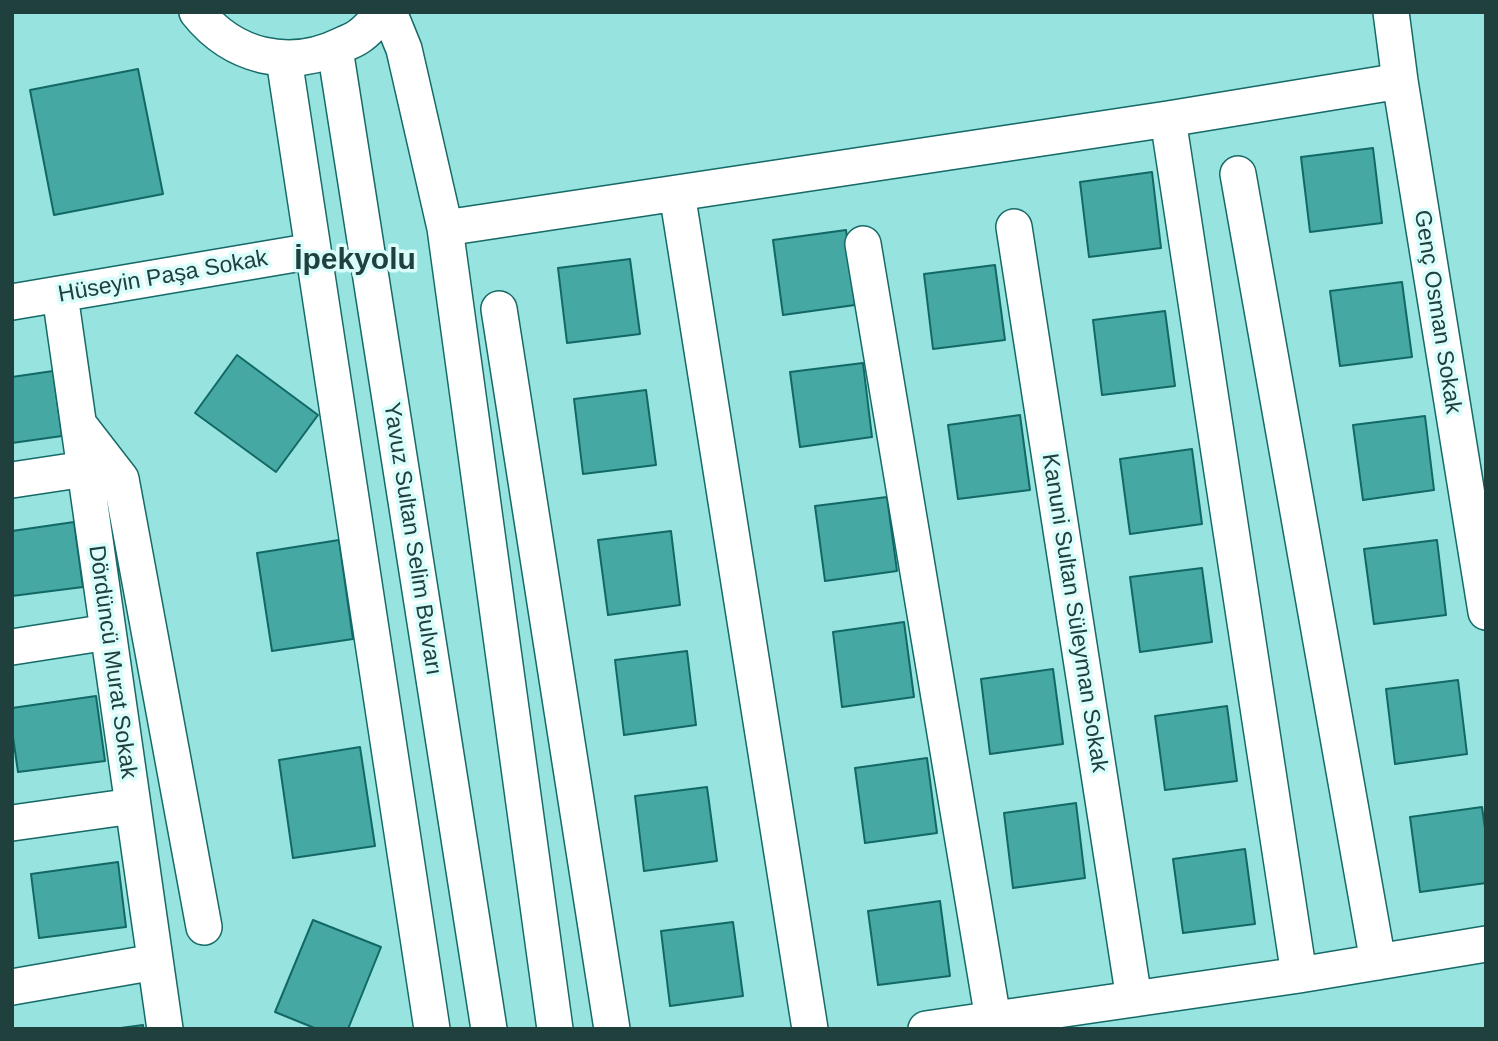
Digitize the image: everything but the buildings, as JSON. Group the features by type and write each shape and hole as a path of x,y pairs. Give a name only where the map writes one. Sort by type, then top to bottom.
{"street":[{"path":"197,12 211,30 245,51 284,59 323,54 359,37 384,12"},
{"path":"389,12 404,49 445,228 555,1029"},
{"name":"Genç Osman Sokak","path":"1391,12 1486,612"},
{"name":"Yavuz Sultan Selim Bulvarı","path":"335,48 489,1029"},
{"path":"284,59 432,1029"},
{"path":"445,228 1168,119 1400,81"},
{"path":"1168,119 1299,975"},
{"path":"1238,174 1378,962"},
{"path":"677,193 810,1029"},
{"name":"Kanuni Sultan Süleyman Sokak","path":"1014,227 1121,1010"},
{"path":"863,244 993,1019"},
{"name":"Hüseyin Paşa Sokak","path":"12,302 313,251"},
{"name":"Dördüncü Murat Sokak","path":"60,295 165,1029"},
{"path":"499,309 612,1029"},
{"path":"78,423 121,479 204,927"},
{"path":"12,480 85,468"},
{"path":"12,647 108,632"},
{"path":"119,710 164,708"},
{"path":"12,823 133,806"},
{"path":"926,1029 993,1019 1121,1010 1299,975 1486,944"},
{"path":"12,987 155,962"}],"district":[{"name":"İpekyolu","path":"355,261"}]}
